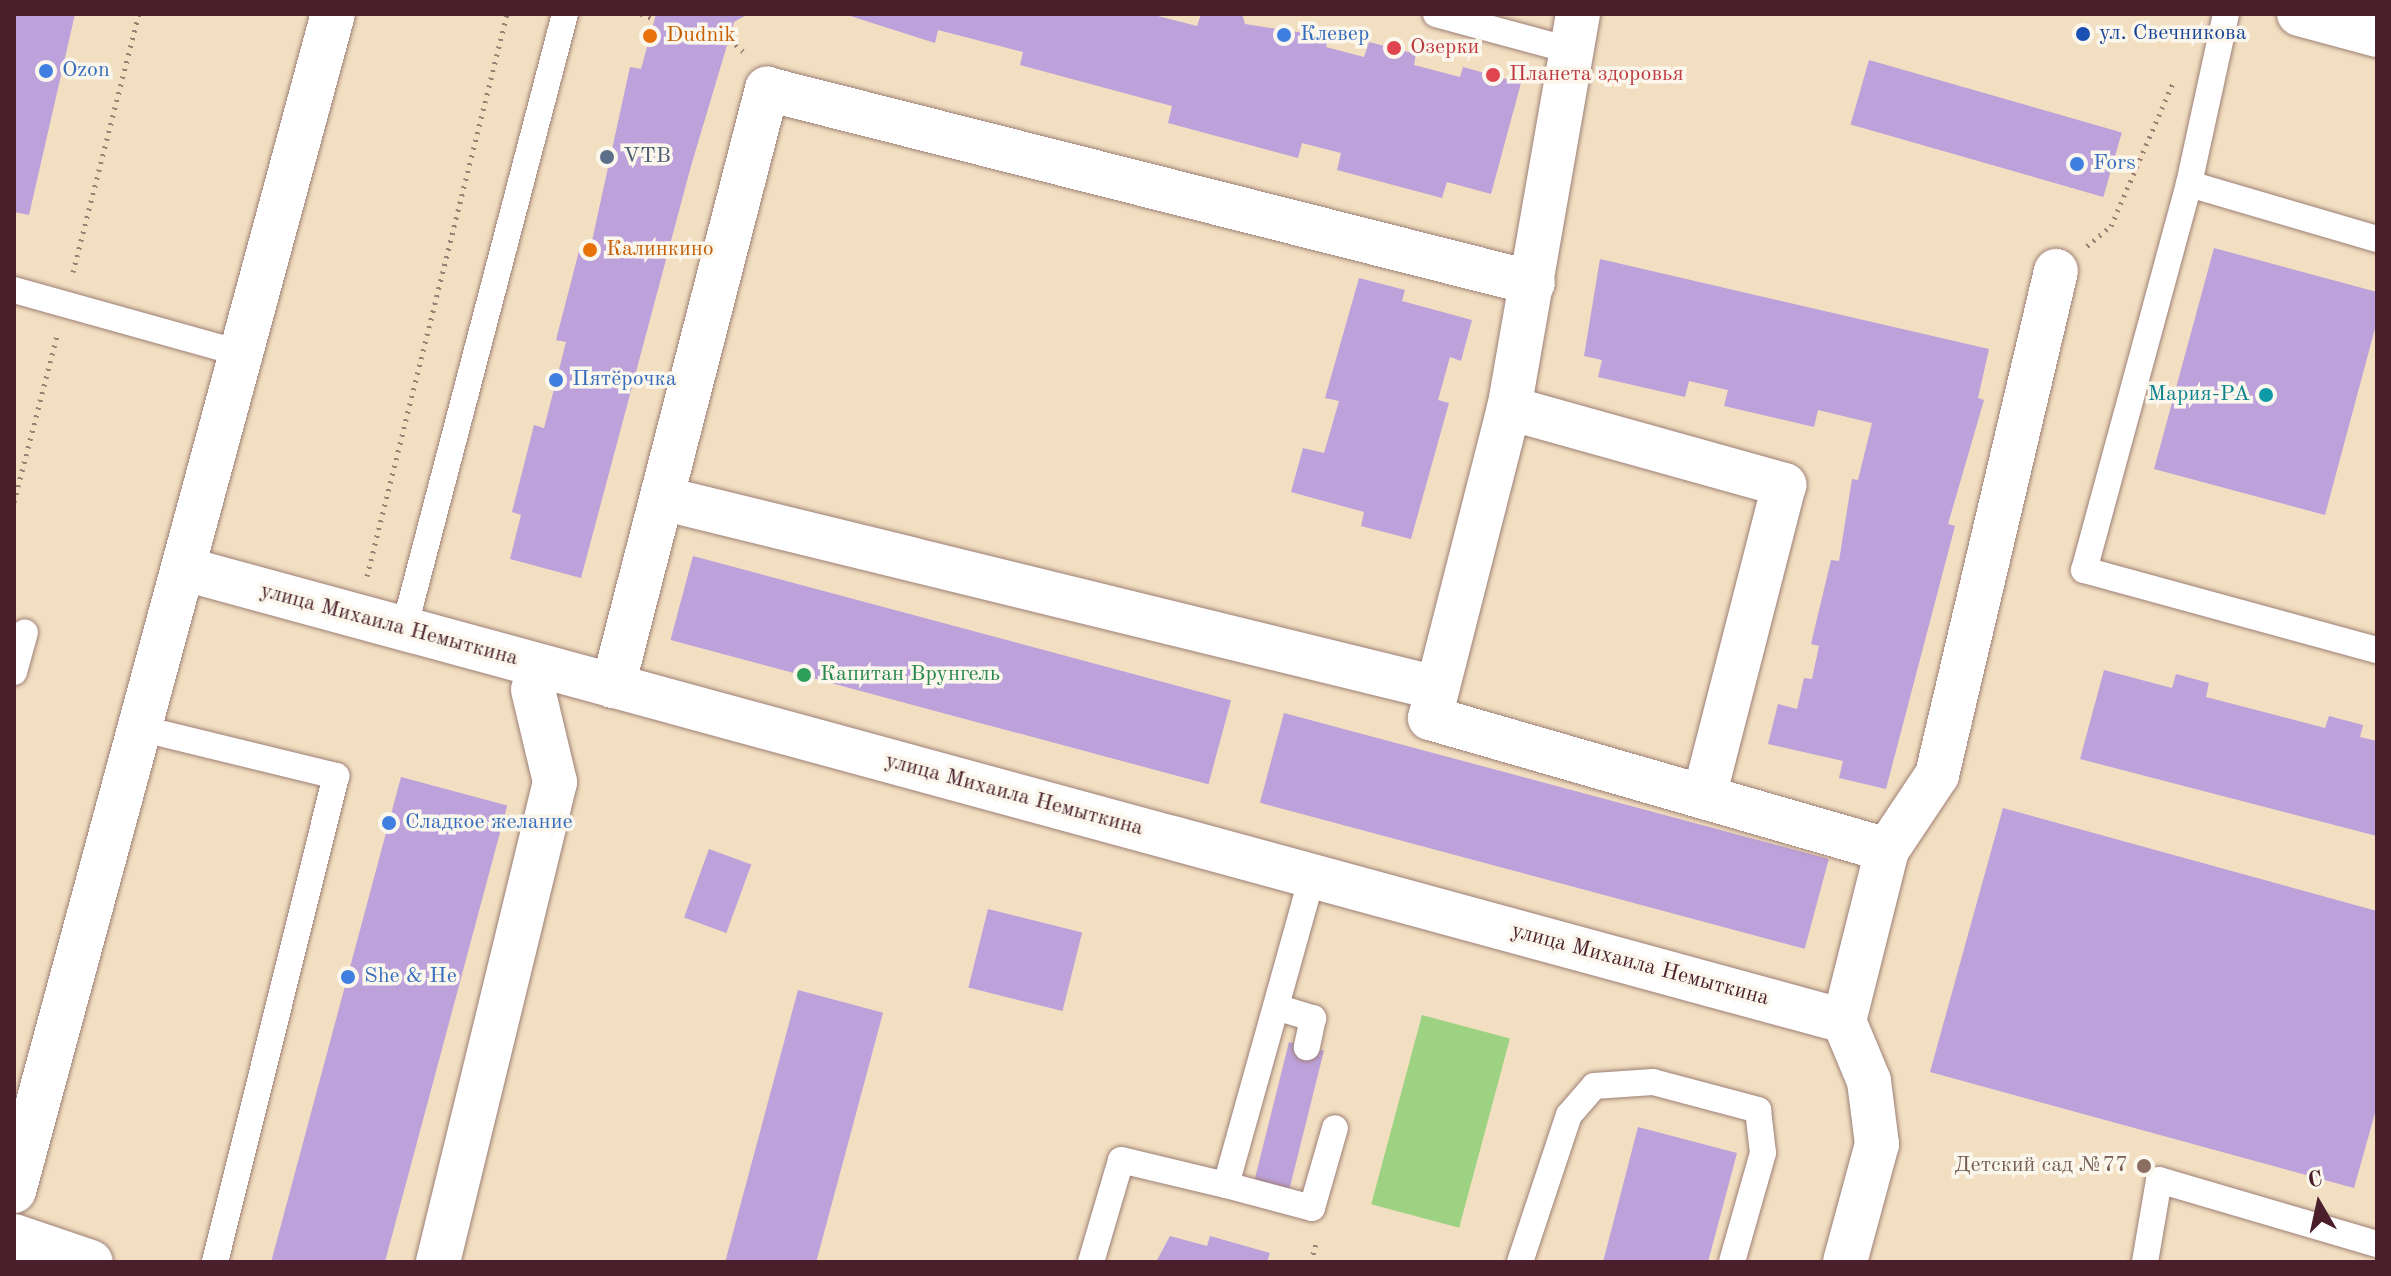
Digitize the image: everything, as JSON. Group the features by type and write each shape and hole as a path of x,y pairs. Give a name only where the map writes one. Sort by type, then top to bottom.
{"street":[{"path":"14,1191 143,729 333,14"},
{"path":"2299,14 2377,35"},
{"path":"1574,32 1509,408 1430,718 1887,850"},
{"path":"613,686 767,89 1533,283"},
{"path":"1845,1262 1877,1144 1869,1081 1844,1021 1887,850 1937,775 2056,271"},
{"path":"1509,408 1784,485 1704,797"},
{"path":"662,498 1437,688"},
{"name":"улица Михаила Немыткина","path":"185,569 1844,1021"},
{"path":"438,1262 555,782 533,690"},
{"path":"14,1236 91,1262"}],"lane":[{"path":"404,629 565,14"},
{"path":"1436,14 1574,32"},
{"path":"2226,14 2189,184 2084,570 2377,650"},
{"path":"2189,184 2377,239"},
{"path":"14,290 243,354"},
{"path":"14,672 25,632"},
{"path":"143,729 336,776 215,1262"},
{"path":"1226,1185 1312,876"},
{"path":"1276,1007 1313,1018 1307,1047"},
{"path":"1520,1262 1569,1115 1594,1086 1653,1082 1758,1110 1763,1153 1732,1262"},
{"path":"1091,1262 1121,1160 1312,1208 1335,1128"},
{"path":"2145,1262 2159,1180 2377,1244"}],"path":[{"path":"14,502 139,14"},
{"path":"357,616 507,14"},
{"path":"641,14 654,19"},
{"path":"2056,271 2111,226 2178,71"},
{"path":"1311,1262 1318,1238"}],"green space":[{"path":"1422,1015 1510,1039 1459,1228 1371,1204"}],"building":[{"path":"14,14 75,14 29,215 14,212"},
{"path":"656,14 748,14 734,22 691,166 581,578 510,559 521,515 512,512 534,425 544,428 566,342 556,340 580,247 590,250 630,67 641,69"},
{"path":"844,14 1150,14 1197,26 1201,14 1242,14 1245,24 1329,37 1326,47 1364,57 1369,42 1416,54 1414,65 1460,77 1463,67 1521,83 1491,194 1447,182 1442,198 1337,170 1341,153 1302,143 1298,158 1168,123 1172,106 1020,65 1023,52 938,30 935,43"},
{"path":"1869,60 2122,132 2103,197 1851,124"},
{"name":"Мария-РА","path":"2214,248 2377,292 2377,321 2325,515 2154,469"},
{"path":"1600,259 1989,349 1978,398 1984,400 1948,524 1955,526 1886,789 1839,778 1843,761 1768,744 1778,704 1797,709 1804,678 1812,679 1819,646 1811,644 1831,560 1839,561 1852,479 1858,480 1872,423 1818,410 1814,427 1724,406 1728,390 1689,381 1685,397 1598,377 1602,360 1584,356"},
{"path":"1359,278 1405,290 1402,301 1472,320 1461,361 1450,357 1438,400 1449,403 1411,539 1361,526 1364,512 1291,492 1303,448 1324,453 1339,401 1325,398"},
{"path":"693,556 1231,700 1209,784 670,640"},
{"path":"2104,670 2172,688 2176,674 2209,683 2206,697 2325,728 2329,716 2363,725 2360,737 2377,741 2377,836 2080,759"},
{"path":"1284,713 1829,859 1805,949 1260,803"},
{"path":"401,777 507,805 385,1262 271,1262"},
{"path":"2003,808 2377,911 2377,1106 2354,1188 1930,1072"},
{"path":"709,849 751,864 726,933 684,918"},
{"path":"988,909 1082,932 1063,1011 968,988"},
{"path":"798,990 883,1013 816,1262 725,1261"},
{"path":"1289,1042 1324,1051 1289,1190 1254,1182"},
{"path":"1638,1127 1737,1153 1708,1262 1603,1262"},
{"path":"1170,1236 1207,1246 1210,1236 1270,1253 1267,1262 1156,1262"}],"place":[{"name":"ул. Свечникова","path":"2083,34"},
{"name":"Клевер","path":"1284,35"},
{"name":"Dudnik","path":"650,36"},
{"name":"Озерки","path":"1394,48"},
{"name":"Ozon","path":"46,71"},
{"name":"Планета здоровья","path":"1493,75"},
{"name":"VTB","path":"607,157"},
{"name":"Fors","path":"2077,164"},
{"name":"Калинкино","path":"590,250"},
{"name":"Пятёрочка","path":"556,380"},
{"name":"Мария-РА","path":"2266,395"},
{"name":"Капитан Врунгель","path":"804,675"},
{"name":"Сладкое желание","path":"389,823"},
{"name":"She & He","path":"348,977"},
{"name":"Детский сад №77","path":"2144,1166"}]}
